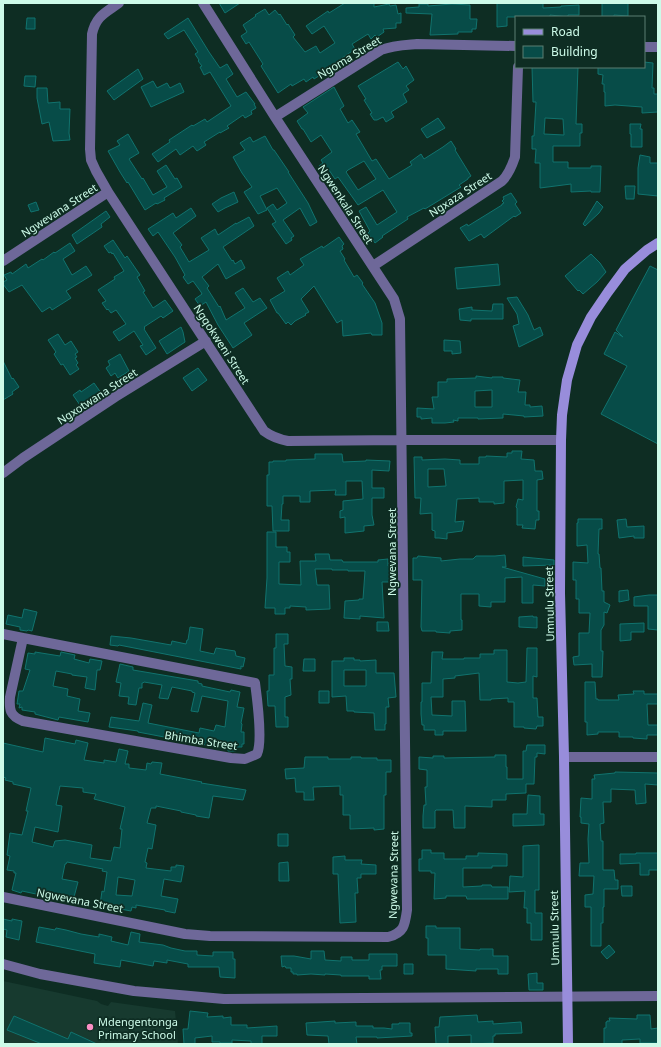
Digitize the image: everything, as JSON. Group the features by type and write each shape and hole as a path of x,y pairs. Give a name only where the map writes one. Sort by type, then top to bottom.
{"street":[{"name":"Ngqokweni Street","path":"119,3 97,19 92,34 91,160 108,192 264,430 271,436 288,441 561,440"},
{"name":"Ngwenkala Street","path":"203,3 394,299 400,319 402,440"},
{"name":"Ngoma Street","path":"275,116 381,50 390,46 417,44 515,46"},
{"path":"645,47 658,47"},
{"name":"Ngxaza Street","path":"373,266 506,177 515,157 518,68"},
{"name":"Ngwevana Street","path":"3,261 108,192"},
{"name":"Umnulu Street","path":"568,1044 560,593 562,415 567,380 577,345 591,317 625,269 647,250 658,243"},
{"name":"Ngxotwana Street","path":"3,473 115,397 206,341"},
{"name":"Ngwevana Street","path":"3,897 185,934 210,936 388,937 395,936 403,929 406,922 407,910 402,440"},
{"name":"Bhimba Street","path":"3,634 255,683 259,725 258,754 245,759 231,758 30,723 17,719 9,710 9,706 23,638"},
{"path":"564,757 658,756"},
{"path":"3,964 40,974 134,991 224,999 658,996"}],"shaded area":[{"name":"Mdengentonga Primary School","path":"3,981 97,1001 108,1006 111,1002 175,1011 178,1044 3,1044"}],"building":[{"path":"219,3 240,3 225,13"},
{"path":"345,3 374,3 374,7 389,4 390,6 396,5 398,14 401,13 401,23 396,23 396,28 383,29 384,32 377,37 375,35 371,39 368,34 352,44 355,49 335,63 336,65 314,79 313,77 306,82 304,79 292,86 291,84 278,93 261,66 263,64 249,42 246,44 241,36 247,32 243,25 265,9 269,15 275,10 279,15 280,14 287,25 288,24 295,35 293,37 305,52 316,46 320,53 335,43 324,26 312,34 306,26 328,11 329,13"},
{"path":"497,3 543,3 543,8 579,5 579,15 507,17 507,26 497,27"},
{"path":"602,3 628,3 628,16 602,16"},
{"path":"419,4 428,4 428,6 452,4 470,5 470,19 477,19 476,29 472,29 472,32 458,32 458,34 430,35 432,14 406,13 406,8 419,7"},
{"path":"27,18 35,18 35,29 26,29"},
{"path":"188,18 220,68 227,64 233,74 226,79 237,97 246,92 255,104 256,108 251,111 252,114 245,118 243,115 227,126 229,128 204,142 206,145 197,151 193,146 180,155 176,149 158,162 152,154 170,142 169,140 192,125 193,126 205,119 207,122 231,106 210,72 204,75 200,67 202,66 195,54 198,52 184,30 168,39 164,34"},
{"path":"398,62 403,69 406,66 414,80 406,86 409,90 403,94 407,102 391,112 394,117 386,122 383,117 374,120 370,114 372,113 364,100 366,99 358,86"},
{"path":"645,62 653,63 652,88 654,88 654,94 658,94 658,112 642,113 642,107 615,105 605,106 604,84 602,84 603,75 598,74 598,68 645,68"},
{"path":"532,68 578,68 576,124 582,124 580,146 553,146 553,162 568,162 568,168 591,168 591,166 601,166 600,192 571,192 571,184 540,188 540,163 535,163 536,149 532,149 536,102 533,102","holes":["545,118 563,119 564,135 544,134"]},
{"path":"138,69 143,79 114,100 107,91"},
{"path":"25,76 36,76 35,87 24,86"},
{"path":"153,81 157,88 167,83 170,88 180,83 184,92 151,107 141,87"},
{"path":"334,87 344,106 340,109 348,123 352,120 360,132 356,134 372,161 376,159 389,179 412,165 410,162 421,154 424,159 451,141 471,176 459,185 461,187 425,209 424,208 407,217 408,219 382,236 383,237 375,243 368,233 370,231 359,211 366,207 377,225 397,212 383,190 358,205 338,177 335,179 329,170 323,173 319,166 323,163 321,160 332,152 321,135 311,142 302,129 297,121 308,113 303,107","holes":["364,161 376,179 358,190 346,172"]},
{"path":"37,88 47,88 48,103 60,102 60,109 70,109 70,140 53,141 49,122 42,124 37,98"},
{"path":"438,118 445,128 427,138 421,129"},
{"path":"630,124 641,124 640,129 642,129 642,147 631,147"},
{"path":"128,134 139,153 129,159 153,195 167,187 157,171 166,165 175,179 177,178 182,187 164,198 165,200 157,204 156,203 145,210 108,151 120,145 117,141"},
{"path":"265,136 308,203 317,222 310,226 300,208 283,220 294,236 291,238 292,240 286,244 272,224 276,222 267,208 273,204 277,210 287,203 277,188 260,196 267,210 258,214 244,192 252,187 233,157 245,150 240,143 250,137 253,142"},
{"path":"640,155 650,157 650,163 658,163 658,196 638,194 638,168"},
{"path":"625,186 635,186 634,199 626,199"},
{"path":"234,192 238,202 218,212 212,204"},
{"path":"511,193 517,202 515,204 521,213 515,217 514,216 484,238 481,234 469,241 460,228 467,224 468,226 502,205 504,203 502,201 504,199 503,197"},
{"path":"597,201 603,207 599,213 585,226 583,224"},
{"path":"36,202 39,210 31,212 28,205"},
{"path":"191,208 196,216 173,233 182,245 180,247 189,262 209,250 201,238 215,229 218,235 236,223 249,217 254,226 223,247 235,264 241,260 245,268 226,279 218,264 202,277 209,286 207,288 219,307 220,306 226,320 245,308 235,293 243,288 253,302 260,298 267,308 244,323 252,335 233,348 218,325 206,302 200,306 195,299 202,294 201,292 193,281 188,284 183,277 185,275 175,257 158,232 153,236 148,229 173,213 176,218"},
{"path":"106,211 110,217 101,224 102,227 77,244 72,235"},
{"path":"339,237 344,244 342,246 343,249 340,251 345,259 344,260 354,277 357,275 363,283 362,284 375,303 382,323 382,335 372,335 371,333 343,336 342,320 337,323 314,286 301,299 309,312 291,325 288,322 286,324 277,313 270,300 285,291 277,278 288,271 290,275 304,265 300,259 322,246 323,248"},
{"path":"113,240 125,258 127,256 140,275 137,277 145,291 143,292 153,308 165,300 173,311 163,318 161,316 144,327 156,348 146,355 140,346 143,345 134,331 119,341 113,332 126,324 116,310 111,313 108,309 107,310 102,303 106,301 98,290 124,271 113,253 109,253 104,246"},
{"path":"70,243 75,251 63,259 72,275 86,266 92,275 66,291 71,298 52,310 50,307 42,312 22,285 9,292 3,284 3,282 7,280 4,275 11,272 12,274 26,264 28,268"},
{"path":"591,254 606,272 583,294 579,290 578,291 565,276"},
{"path":"498,264 500,285 457,289 455,268"},
{"path":"650,266 658,270 658,444 601,414 627,366 604,354 615,332 623,337 616,330"},
{"path":"517,297 528,315 534,330 540,327 543,335 519,347 513,326 519,324 517,314 507,298"},
{"path":"493,304 503,304 503,319 471,319 471,321 460,320 459,309 472,307 472,310 492,311"},
{"path":"181,327 185,342 167,354 159,341"},
{"path":"58,334 65,345 71,341 78,352 75,354 77,357 75,358 78,363 76,365 79,369 70,375 54,354 56,352 48,340"},
{"path":"444,340 460,341 461,353 452,354 452,351 444,351"},
{"path":"120,354 129,371 118,378 115,373 111,376 106,368 110,365 108,361"},
{"path":"3,361 12,379 13,378 19,387 12,392 13,394 3,400"},
{"path":"198,368 207,380 192,391 183,378"},
{"path":"476,376 492,378 503,377 520,380 518,392 526,392 525,405 530,405 530,407 542,406 543,416 524,417 503,414 503,418 458,418 458,421 453,420 454,422 445,423 432,423 432,418 421,419 421,417 417,417 417,408 434,409 432,397 438,397 438,382 447,382 447,379 476,378","holes":["492,390 492,407 475,407 475,391"]},
{"path":"94,383 104,397 98,401 95,397 82,408 73,395 80,390 81,392"},
{"path":"512,451 522,451 521,459 534,460 535,471 542,471 543,479 537,480 537,511 539,511 539,520 536,520 535,529 522,528 523,525 517,525 516,507 518,499 523,500 523,480 504,481 504,503 494,504 494,502 479,502 479,498 457,499 455,522 464,521 462,531 447,533 447,539 435,538 435,531 432,530 432,513 420,514 421,498 415,498 414,457 422,457 422,460 460,460 460,464 479,464 479,457 507,457 507,453 512,453","holes":["428,469 444,469 446,486 428,487"]},
{"path":"315,454 342,454 343,462 366,460 390,461 389,471 372,470 372,488 384,488 384,498 372,498 372,515 374,525 364,526 364,531 345,533 345,517 340,518 340,511 343,510 343,501 363,499 362,481 346,481 346,495 335,495 336,490 310,491 310,502 300,502 300,496 283,496 281,520 289,520 289,531 273,531 272,506 267,506 267,475 269,475 269,462 315,459"},
{"path":"578,519 602,519 602,529 599,529 598,554 601,568 602,591 604,591 604,602 610,605 607,613 604,612 604,625 601,630 601,651 603,651 602,677 592,677 592,664 574,665 573,657 579,656 579,633 589,633 590,613 579,613 579,599 576,599 576,580 573,580 573,562 588,563 587,545 577,546"},
{"path":"626,519 627,527 644,526 644,538 634,538 634,536 619,538 617,520"},
{"path":"267,532 276,532 276,547 287,547 287,552 290,552 290,562 279,562 279,584 301,585 300,561 316,561 315,554 329,554 330,560 342,560 343,562 378,562 378,560 388,559 388,566 391,566 393,582 382,582 384,618 360,616 360,619 344,618 345,601 363,599 365,571 315,569 317,585 329,585 330,609 306,610 306,607 290,606 290,608 285,608 285,614 275,614 275,608 265,608 267,578"},
{"path":"505,555 506,567 502,567 545,579 545,586 533,585 533,603 522,603 522,577 505,578 505,602 491,602 491,607 479,606 479,594 461,594 462,630 450,631 450,633 422,631 422,580 413,580 413,558 417,558 418,556 441,558 441,561 473,559 476,556"},
{"path":"523,557 554,560 554,565 523,566"},
{"path":"628,590 629,600 619,602 619,591"},
{"path":"658,595 658,630 648,629 648,606 634,606 634,597"},
{"path":"24,609 37,612 32,631 20,630 20,627 6,624 8,615 22,618"},
{"path":"519,617 537,617 537,628 519,627"},
{"path":"377,622 388,622 389,631 377,631"},
{"path":"644,623 644,632 631,632 631,640 620,641 620,624"},
{"path":"190,627 203,629 200,651 214,654 216,648 235,651 236,656 245,658 243,667 241,666 241,669 119,645 110,645 111,636 171,645 172,641 186,644"},
{"path":"276,634 288,634 288,644 284,644 285,666 292,667 292,679 290,679 291,695 285,697 285,717 288,717 288,727 276,727 275,706 268,706 267,691 269,691 269,675 274,675 274,648 276,648"},
{"path":"527,648 537,648 537,677 533,676 533,698 537,698 538,717 543,717 543,726 537,726 536,729 514,727 514,702 508,702 508,698 480,700 479,673 443,679 443,697 431,697 432,715 452,716 452,701 465,701 466,731 443,731 443,735 435,735 435,730 424,730 421,714 422,683 431,683 432,652 443,652 442,659 464,659 480,658 480,654 494,654 494,650 507,650 507,682 518,683 526,682"},
{"path":"35,652 60,656 61,652 75,655 74,659 89,663 90,659 102,661 100,670 97,670 95,690 85,688 87,677 56,671 53,686 68,689 67,696 80,699 78,711 90,713 88,722 59,717 58,720 35,714 35,712 22,710 22,707 19,708 20,704 17,704 19,691 23,691 30,670 25,669 28,653 35,654"},
{"path":"344,658 354,658 354,660 360,661 376,660 376,673 394,673 396,697 388,698 389,707 386,707 385,730 375,730 374,713 347,711 346,696 332,697 332,661 344,661","holes":["344,670 366,670 366,686 344,686"]},
{"path":"304,659 315,659 315,671 303,671"},
{"path":"120,664 133,667 133,670 198,681 198,683 202,684 202,686 230,692 231,690 240,692 237,707 244,708 241,732 244,732 244,744 242,744 242,747 236,747 236,751 228,751 228,748 109,727 111,717 139,721 143,703 152,705 148,723 199,733 200,728 214,731 216,725 225,727 228,701 202,696 198,712 191,711 195,693 192,691 172,687 168,699 159,698 162,685 144,682 142,683 142,688 139,688 136,705 128,704 129,697 119,696 121,683 116,682"},
{"path":"585,682 595,682 596,699 598,700 619,700 618,695 634,694 633,691 644,691 644,694 658,694 658,704 647,704 648,725 658,725 658,735 647,735 647,739 619,737 619,732 598,732 598,734 587,735 587,722 585,722"},
{"path":"319,691 329,691 329,703 319,703"},
{"path":"45,738 75,744 76,740 88,743 84,760 104,763 104,760 116,762 119,749 128,751 125,764 129,764 129,768 146,770 147,763 162,763 160,774 202,782 201,783 246,790 243,800 213,796 209,818 156,806 156,808 151,808 147,823 156,825 152,849 148,848 145,862 147,863 146,868 171,871 171,867 176,867 176,865 184,866 181,882 164,879 161,896 178,899 175,913 136,905 136,908 132,907 131,911 100,905 102,891 104,892 107,872 102,871 103,869 67,862 65,864 62,879 78,882 74,897 59,897 50,895 50,897 22,891 21,893 12,890 16,873 14,873 14,871 7,870 10,856 7,855 10,833 22,835 28,811 26,811 31,788 13,784 13,782 5,780 6,778 3,777 3,743 43,752","holes":["60,786 83,788 83,792 96,794 94,799 125,807 120,829 122,829 120,848 114,847 111,861 90,858 92,845 65,840 55,841 53,847 32,842 35,827 58,832 62,806 56,805","118,877 135,880 132,896 116,895"]},
{"path":"527,745 545,745 545,754 537,753 537,757 535,757 534,784 526,784 526,793 506,794 506,800 492,800 492,807 465,806 465,828 454,828 453,810 436,810 435,828 423,828 424,805 426,805 425,787 427,787 427,770 419,769 419,757 495,757 495,755 506,755 507,779 523,779 523,751 526,751"},
{"path":"305,757 351,759 351,757 361,757 377,758 377,760 391,760 391,772 386,772 384,829 350,829 350,815 343,815 343,795 340,795 340,786 313,787 314,800 304,800 304,792 296,792 295,778 286,779 285,769 304,768"},
{"path":"615,772 658,773 658,785 645,784 646,803 636,804 635,790 611,789 611,802 603,802 604,823 600,824 601,841 603,841 603,870 614,870 615,880 618,880 618,889 604,889 603,923 601,923 601,946 591,946 591,907 585,907 585,895 593,894 594,876 579,876 580,863 589,863 589,824 581,823 581,798 592,799 592,779 595,779 594,775"},
{"path":"528,795 540,796 540,814 544,814 544,825 513,826 513,814 527,814"},
{"path":"278,834 288,834 288,846 278,846"},
{"path":"539,845 539,890 535,890 535,913 542,913 542,940 531,940 531,923 527,923 527,908 524,908 525,891 509,892 510,876 523,877 523,846"},
{"path":"422,850 431,850 431,853 444,853 444,859 466,859 466,856 478,856 478,853 507,854 507,866 492,866 492,868 463,868 463,887 491,885 492,887 508,887 508,899 467,899 466,896 446,896 446,898 434,899 435,873 431,873 431,871 419,871 419,859 422,859"},
{"path":"658,853 658,870 649,870 649,875 640,875 640,863 620,864 620,854"},
{"path":"345,856 345,860 362,860 361,864 376,865 376,874 361,874 361,878 357,878 358,893 355,893 356,922 340,923 338,874 333,874 333,857"},
{"path":"288,862 289,881 279,881 279,863"},
{"path":"621,886 632,886 632,896 622,896"},
{"path":"3,919 22,921 19,940 6,937 7,930 3,929"},
{"path":"426,926 436,926 436,928 460,928 460,949 493,949 493,956 508,956 508,974 498,974 498,969 476,969 476,971 446,969 446,955 428,955"},
{"path":"39,927 55,930 56,928 99,937 99,934 112,937 111,941 128,945 131,932 140,934 139,942 163,945 185,951 197,951 197,955 213,956 213,952 233,952 233,959 235,959 235,978 220,977 219,967 188,967 188,964 167,960 167,963 154,961 153,966 121,960 120,967 94,963 95,954 36,942"},
{"path":"609,945 615,952 607,959 601,952"},
{"path":"311,951 324,951 325,960 341,961 341,957 352,957 352,960 369,960 369,954 397,954 397,966 382,966 382,970 380,970 381,979 369,979 369,976 341,976 325,974 297,975 291,972 291,968 286,968 285,966 282,967 281,956 294,956 311,959"},
{"path":"404,964 413,964 413,974 404,974"},
{"path":"537,973 537,983 543,983 543,990 529,990 528,974"},
{"path":"190,1011 208,1013 207,1017 231,1017 231,1025 247,1025 247,1028 277,1026 277,1036 262,1036 262,1044 251,1044 251,1041 232,1040 232,1043 212,1042 212,1036 195,1038 195,1044 184,1044 183,1029 188,1029"},
{"path":"477,1015 478,1022 493,1021 493,1024 521,1022 522,1033 495,1034 495,1036 493,1036 493,1043 471,1044 471,1035 448,1036 448,1044 436,1044 435,1027 439,1027 440,1017"},
{"path":"637,1015 650,1015 651,1029 658,1028 658,1043 640,1043 640,1039 622,1040 622,1044 604,1044 604,1028 606,1028 606,1022 610,1021 609,1018 637,1019"},
{"path":"14,1016 68,1039 71,1032 97,1044 42,1044 7,1030"},
{"path":"335,1021 335,1023 356,1022 356,1026 373,1026 373,1028 392,1029 392,1024 410,1023 410,1033 412,1033 412,1036 377,1038 356,1037 357,1044 329,1044 328,1036 307,1035 306,1023"}],"place":[{"name":"Mdengentonga Primary School","path":"90,1027"}]}
